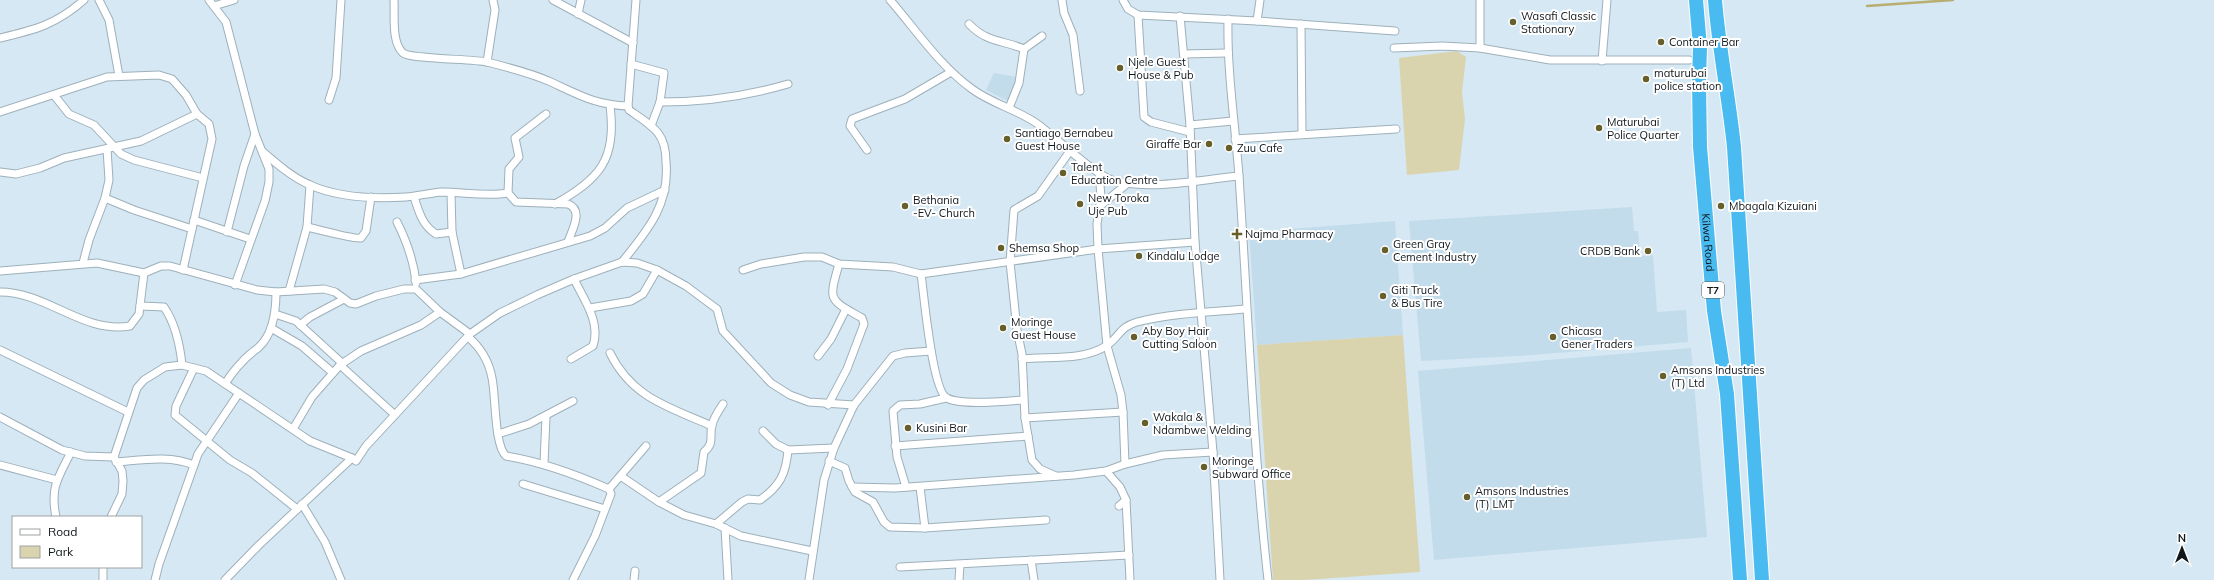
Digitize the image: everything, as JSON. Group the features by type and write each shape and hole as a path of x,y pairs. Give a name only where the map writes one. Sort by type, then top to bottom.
{"highway":[{"name":"Kilwa Road","path":"1696,0 1700,47 1700,147 1714,311 1727,394 1740,580"},
{"path":"1715,0 1719,45 1730,110 1734,147 1762,580"}],"street":[{"path":"0,38 51,23 67,15 84,0"},
{"path":"99,0 109,20 119,76"},
{"path":"211,3 234,0"},
{"path":"329,100 335,88 341,0"},
{"path":"394,0 397,42 403,53 412,56 462,58 487,62 550,82 591,101 610,106 628,106"},
{"path":"487,62 496,10 493,0"},
{"path":"553,0 633,43"},
{"path":"578,14 581,0"},
{"path":"622,262 652,222 661,207 665,190 667,166 665,146 659,134 651,126 629,110 628,106 636,0"},
{"path":"890,0 951,72 974,91 1038,124 1070,151 1112,180 1128,183 1170,184 1239,176"},
{"path":"1062,0 1064,13 1073,35 1080,91"},
{"path":"1124,0 1128,9 1138,15 1180,16 1394,31"},
{"path":"1257,21 1260,0"},
{"path":"1480,0 1480,48"},
{"path":"1602,61 1607,0"},
{"path":"211,3 226,22 255,134 269,169 270,182 235,285"},
{"path":"1138,15 1144,117 1151,122 1190,128 1233,120"},
{"path":"1180,16 1190,128 1200,313 1213,452 1220,580"},
{"path":"1228,19 1227,53 1239,176 1246,309 1262,527 1268,580"},
{"path":"969,24 978,33 989,39 1024,49"},
{"path":"1301,24 1302,134"},
{"path":"1009,108 1019,83 1024,49 1042,36"},
{"path":"1394,48 1442,46 1480,48 1550,60 1689,60"},
{"path":"1184,54 1227,53"},
{"path":"631,64 664,73 660,102 651,126"},
{"path":"867,150 850,126 852,119 905,100 951,72"},
{"path":"0,112 94,81 119,76 159,74 172,79 186,95 197,114 209,124 212,129 211,151 183,270"},
{"path":"660,102 687,102 771,89 788,84"},
{"path":"54,95 69,114 94,125 111,148 121,154 134,160 204,178"},
{"path":"555,204 579,191 591,182 602,165 609,149 612,134 610,106"},
{"path":"0,172 16,174 40,168 64,158 141,141 197,114"},
{"path":"546,114 515,138 519,157 509,169 508,193 516,202 568,204 574,206 576,210 576,218 568,242"},
{"path":"1235,139 1396,129"},
{"path":"227,232 244,166 255,134"},
{"path":"83,263 89,240 105,198 111,148"},
{"path":"1056,476 1040,469 1032,460 1023,400 1022,359 1013,302 1010,262 1014,210 1038,196 1070,151"},
{"path":"263,152 284,170 310,185 337,193 371,197 414,197 429,193 451,192 480,195 508,193"},
{"path":"1099,172 1100,206 1097,224 1098,249 1107,346 1121,395 1124,412 1125,464"},
{"path":"1100,206 1128,183"},
{"path":"289,291 307,227 310,185"},
{"path":"415,280 461,274 590,236 605,228 627,208 665,190"},
{"path":"451,192 452,232 461,274"},
{"path":"307,227 332,231 350,238 361,238 366,231 371,197"},
{"path":"414,197 420,217 427,227 436,234 452,232"},
{"path":"105,198 134,210 192,229"},
{"path":"194,220 250,239"},
{"path":"397,222 407,241 416,289 440,312 469,335 477,345 492,377 498,434 503,452 506,456 544,463 570,471 609,489 612,494 595,536 573,580"},
{"path":"743,270 761,264 804,257 822,257 839,264 893,267 921,274 1098,249 1196,242"},
{"path":"112,516 122,494 123,481 122,471 115,459 136,388 144,380 165,367 182,365 206,372 310,441 356,461 366,446 469,335 500,313 574,278 622,262 637,263 658,270 686,286 717,309 723,331 771,383 790,395 802,400 828,405 854,405"},
{"path":"0,271 83,263 117,266 144,273 161,266 183,270 235,285 276,292 324,289 335,292 344,299 356,304 376,296 404,289 416,289"},
{"path":"828,405 847,369 864,324 862,318 846,309 832,298 831,291 839,264"},
{"path":"590,308 631,301 643,294 658,270"},
{"path":"0,292 24,294 89,322 111,327 130,326 139,314 144,273"},
{"path":"921,274 931,351 940,390 946,398"},
{"path":"571,359 593,346 596,338 590,308 574,278"},
{"path":"225,384 242,362 259,347 271,328 275,314 276,292"},
{"path":"300,325 310,317 344,299"},
{"path":"140,306 164,307 168,312 180,350 182,365"},
{"path":"818,356 831,339 846,309"},
{"path":"1022,359 1081,355 1107,346 1125,326 1137,322 1200,313 1246,309"},
{"path":"293,429 312,397 341,364 361,351 420,325 440,312"},
{"path":"275,314 296,321 396,415"},
{"path":"271,328 302,346 333,372"},
{"path":"0,350 128,412"},
{"path":"809,580 812,551 824,480 834,448 854,405 893,356 905,353 931,351"},
{"path":"610,354 618,368 643,394 712,426"},
{"path":"194,368 174,411 175,415 206,440 299,506 325,542 341,580"},
{"path":"155,580 159,564 194,465 206,440 239,393"},
{"path":"906,487 896,446 893,411 900,405 920,404 946,398 956,401 985,402 1023,400"},
{"path":"498,434 546,417 573,401"},
{"path":"658,502 701,473 704,452 712,444 712,426 723,404"},
{"path":"1025,418 1124,412"},
{"path":"0,417 62,450 85,456 115,459 169,458 180,459 194,465"},
{"path":"544,463 546,417"},
{"path":"763,432 776,444 788,450 834,448"},
{"path":"896,446 1028,436"},
{"path":"609,489 622,477 646,446"},
{"path":"716,524 742,502 748,499 760,500 768,494 783,478 787,465 788,450"},
{"path":"56,516 53,499 57,480 71,452"},
{"path":"852,487 920,487 1056,476 1106,471 1125,464 1163,455 1213,452"},
{"path":"225,580 299,506 352,458"},
{"path":"829,461 845,468 852,487 860,496 873,502 884,522 890,527 925,528 1046,520"},
{"path":"0,465 57,480"},
{"path":"1106,471 1120,487 1126,500 1130,580"},
{"path":"622,477 658,502 684,515 716,524 741,536 812,551"},
{"path":"523,484 605,509"},
{"path":"920,487 925,528"},
{"path":"1119,506 1126,500"},
{"path":"724,528 728,580"},
{"path":"900,568 1129,555"},
{"path":"1031,560 1034,580"},
{"path":"959,580 960,565"},
{"path":"103,568 103,580"},
{"path":"634,580 635,571"}],"shaded area":[{"path":"994,73 1016,77 1010,102 986,90"},
{"name":"Chicasa Gener Traders","path":"1632,207 1634,231 1638,231 1640,256 1653,255 1657,312 1686,310 1688,342 1533,355 1421,361 1409,221"},
{"name":"Giti Truck & Bus Tire","path":"1395,221 1403,335 1257,345 1249,232"},
{"name":"Amsons Industries (T) LMT","path":"1691,348 1707,537 1434,560 1418,371"}],"green space":[{"path":"1457,51 1466,57 1462,92 1465,119 1459,170 1407,175 1399,58"},
{"path":"1403,335 1420,572 1304,580 1273,580 1257,345"}],"waterway":[{"path":"1867,6 1953,0"}],"place":[{"name":"Wasafi Classic Stationary","path":"1513,22"},
{"name":"Container Bar","path":"1661,42"},
{"name":"Njele Guest House & Pub","path":"1120,68"},
{"name":"maturubai police station","path":"1646,79"},
{"name":"Maturubai Police Quarter","path":"1599,128"},
{"name":"Santiago Bernabeu Guest House","path":"1007,139"},
{"name":"Giraffe Bar","path":"1209,144"},
{"name":"Zuu Cafe","path":"1229,148"},
{"name":"Talent Education Centre","path":"1063,173"},
{"name":"New Toroka Uje Pub","path":"1080,204"},
{"name":"Bethania -EV- Church","path":"905,206"},
{"name":"Mbagala Kizuiani","path":"1721,206"},
{"name":"Najma Pharmacy","path":"1237,234"},
{"name":"Shemsa Shop","path":"1001,248"},
{"name":"Green Gray Cement Industry","path":"1385,250"},
{"name":"CRDB Bank","path":"1648,251"},
{"name":"Kindalu Lodge","path":"1139,256"},
{"name":"Giti Truck & Bus Tire","path":"1383,296"},
{"name":"Moringe Guest House","path":"1003,328"},
{"name":"Aby Boy Hair Cutting Saloon","path":"1134,337"},
{"name":"Chicasa Gener Traders","path":"1553,337"},
{"name":"Amsons Industries (T) Ltd","path":"1663,376"},
{"name":"Wakala & Ndambwe Welding","path":"1145,423"},
{"name":"Kusini Bar","path":"908,428"},
{"name":"Moringe Subward Office","path":"1204,467"},
{"name":"Amsons Industries (T) LMT","path":"1467,497"}]}
